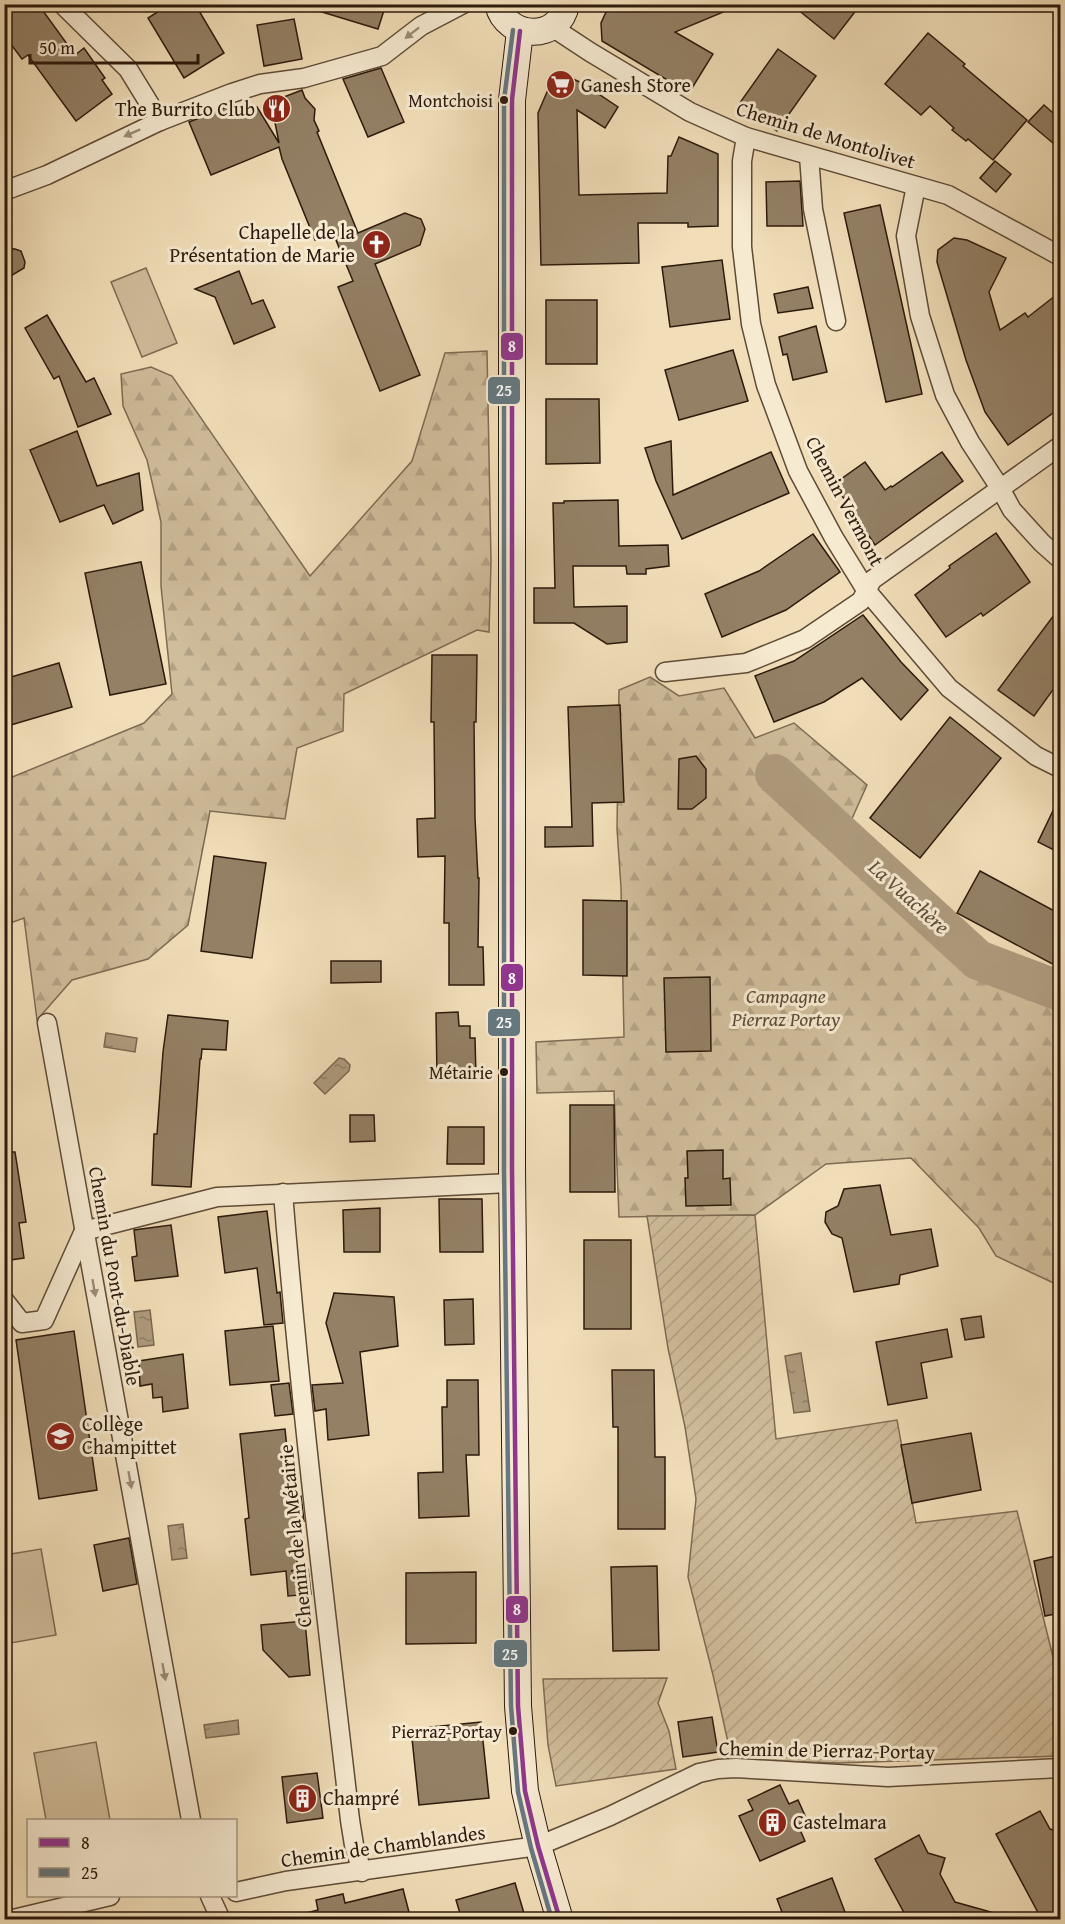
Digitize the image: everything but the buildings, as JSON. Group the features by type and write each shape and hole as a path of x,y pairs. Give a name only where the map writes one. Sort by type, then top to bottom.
{"street":[{"path":"62,4 128,69 160,121"},
{"path":"4,191 47,175 160,121 232,93 260,84 304,78 382,56 421,26 463,4"},
{"path":"498,4 504,18 520,31 538,32 552,27 560,18 566,4"},
{"name":"Chemin de Montolivet","path":"552,27 690,112 746,137 948,195 1060,256"},
{"path":"520,31 512,100 512,1183 518,1706 525,1791 538,1846 560,1920"},
{"name":"Chemin Vermont","path":"746,137 742,161 742,247 751,324 766,385 798,471 834,538 866,590 949,688 1036,756 1060,768"},
{"path":"809,156 813,208 836,321"},
{"path":"916,186 906,236 920,316 945,395 970,442 1012,510 1060,559"},
{"path":"665,672 746,663 805,639 861,601 872,580 1060,446"},
{"name":"Chemin du Pont-du-Diable","path":"47,1023 191,1819"},
{"path":"4,1299 22,1323 44,1320 84,1231 217,1197 512,1183"},
{"name":"Chemin de la Métairie","path":"283,1193 321,1575 350,1820 362,1872"},
{"name":"Chemin de Pierraz-Portay","path":"538,1846 610,1816 699,1773 718,1769 736,1768 888,1777 1060,1768"},
{"name":"Chemin de Chamblandes","path":"237,1892 286,1881 538,1846"},
{"path":"9,1920 106,1897"},
{"path":"210,1897 221,1920"}],"green space":[{"path":"146,268 177,343 142,357 111,282"},
{"path":"487,351 491,562 489,632 477,630 344,694 343,731 297,748 285,819 210,811 188,925 148,959 72,980 37,1020 24,918 5,925 5,780 144,723 172,694 161,586 161,522 147,460 123,406 121,374 151,367 172,376 310,576 412,461 445,353"},
{"name":"Campagne Pierraz Portay","path":"650,677 679,696 724,688 755,738 794,723 867,785 850,823 867,861 974,961 1060,993 1060,1286 996,1256 979,1228 911,1158 826,1164 755,1215 619,1217 614,1091 537,1093 536,1042 624,1037 621,887 617,829 619,690"},
{"path":"755,1215 776,1439 897,1420 916,1523 1017,1511 1053,1657 1060,1660 1060,1756 838,1763 732,1760 688,1577 696,1499 685,1427 668,1348 647,1216"},
{"path":"41,1549 56,1635 11,1643 5,1606 5,1555"},
{"path":"667,1678 658,1703 669,1731 676,1769 556,1786 548,1745 543,1679"},
{"path":"96,1742 110,1819 46,1819 34,1753"}],"water":[{"path":"106,1033 137,1038 135,1052 104,1047"},
{"path":"339,1058 344,1059 350,1065 349,1071 325,1094 314,1083"},
{"path":"150,1310 154,1345 138,1347 134,1312"},
{"path":"801,1353 810,1411 794,1413 785,1356"},
{"path":"183,1524 187,1558 172,1560 168,1526"},
{"path":"238,1720 239,1734 206,1738 204,1725"}],"waterway":[{"name":"La Vuachère","path":"775,774 978,960 1060,991"}],"transit line":[{"name":"25","path":"513,30 504,100 504,1170 511,1706 518,1792 531,1848 552,1920"},
{"name":"8","path":"520,31 512,100 512,1170 518,1706 525,1791 538,1846 560,1920"}],"place":[{"name":"Ganesh Store","path":"560,85"},
{"name":"Montchoisi","path":"504,100"},
{"name":"The Burrito Club","path":"276,109"},
{"name":"Chapelle de la Présentation de Marie","path":"376,244"},
{"name":"Métairie","path":"504,1072"},
{"name":"Collège Champittet","path":"61,1436"},
{"name":"Pierraz-Portay","path":"513,1731"},
{"name":"Champré","path":"302,1798"},
{"name":"Castelmara","path":"772,1822"}]}
